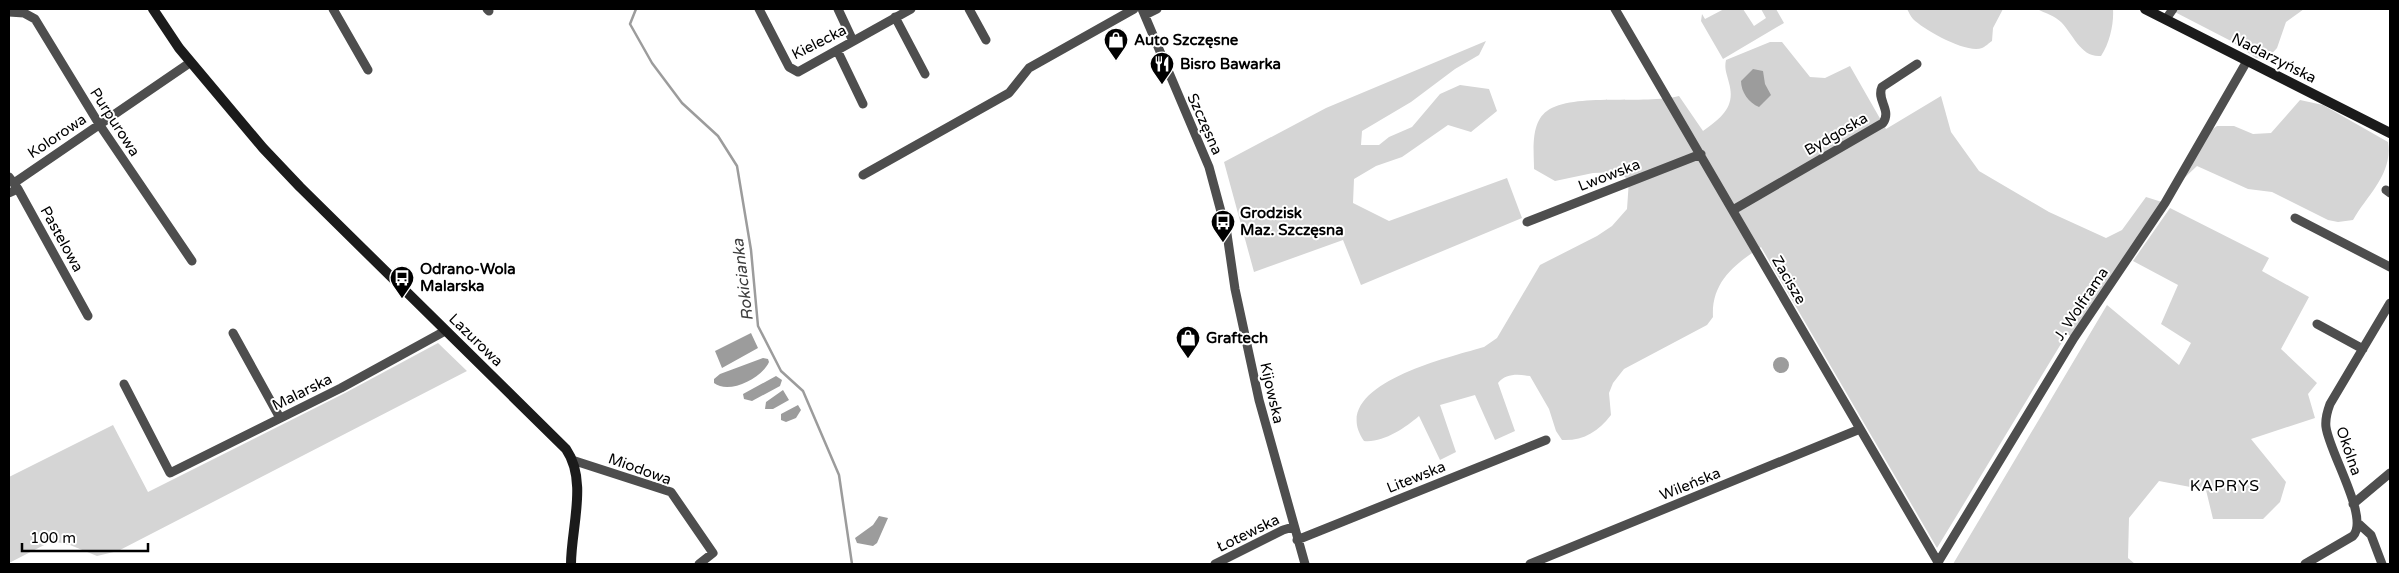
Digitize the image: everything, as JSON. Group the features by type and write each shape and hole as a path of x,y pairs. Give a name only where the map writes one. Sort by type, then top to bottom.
{"street":[{"name":"Lazurowa","path":"153,9 188,59 300,187 560,442 572,460 576,490 571,564"},
{"path":"333,9 368,70"},
{"name":"Kielecka","path":"758,9 789,67 793,71 798,72 911,9"},
{"path":"838,9 853,41"},
{"path":"969,9 986,40"},
{"path":"864,175 1009,93 1028,68 1134,9"},
{"path":"1143,12 1158,9"},
{"name":"Zacisze","path":"1615,9 1939,564"},
{"name":"Nadarzyńska","path":"2145,9 2390,134"},
{"path":"2166,19 2173,9"},
{"name":"Purpurowa","path":"9,12 24,13 35,19 99,124 192,261"},
{"name":"Szczęsna","path":"1143,12 1209,167"},
{"path":"895,18 925,74"},
{"path":"837,50 863,104"},
{"name":"Kolorowa","path":"9,193 14,183 188,59"},
{"name":"J. Wolframa","path":"1939,564 2074,338 2165,204 2247,61"},
{"name":"Bydgoska","path":"1733,210 1882,123 1886,111 1880,94 1882,87 1918,64"},
{"name":"Lwowska","path":"1527,222 1701,154"},
{"name":"Kijowska","path":"1209,167 1227,234 1235,289 1259,400 1293,527 1305,564"},
{"name":"Pastelowa","path":"14,183 88,316"},
{"path":"2295,218 2390,267"},
{"name":"Okólna","path":"2359,524 2329,441 2326,415 2330,404 2390,303"},
{"path":"2317,324 2363,349"},
{"name":"Malarska","path":"124,384 170,473 341,388 445,331"},
{"path":"233,333 280,418"},
{"name":"Wileńska","path":"1530,564 1860,429"},
{"name":"Litewska","path":"1297,540 1546,440"},
{"name":"Miodowa","path":"572,460 671,492 713,553 699,564"},
{"path":"2353,504 2390,473"},
{"path":"2305,564 2353,536 2359,524 2371,535 2382,564"},
{"name":"Łotewska","path":"1215,564 1283,530 1293,527"}],"shaded area":[{"path":"1724,9 1743,9 1754,26 1766,18 1761,9 1776,9 1784,23 1723,59 1701,21 1702,14 1705,19"},
{"path":"1907,9 2003,9 1993,28 1992,41 1983,47 1975,49 1966,48 1936,35 1913,19"},
{"path":"2037,9 2113,9 2111,33 2101,56 2094,56 2088,53 2078,44 2059,20"},
{"path":"2169,9 2304,9 2286,22 2277,48 2266,60 2256,58 2231,41"},
{"path":"1486,41 1479,55 1455,69 1411,102 1362,131 1361,145 1379,145 1389,137 1412,127 1440,94 1460,85 1489,89 1497,111 1471,132 1448,125 1402,157 1376,166 1354,179 1353,203 1389,221 1507,178 1522,218 1361,285 1343,240 1254,272 1224,162 1326,108"},
{"path":"1770,42 1782,42 1810,77 1825,78 1850,66 1886,129 1941,96 1951,132 1979,171 2049,212 2106,238 2122,230 2146,197 2165,203 2074,338 2067,334 1937,548 1761,247 1742,260 1726,275 1716,294 1713,305 1713,317 1707,325 1624,369 1613,383 1609,393 1611,415 1590,434 1577,439 1562,440 1556,431 1549,409 1530,376 1517,375 1505,377 1498,383 1515,431 1495,440 1475,395 1440,405 1456,452 1440,460 1419,416 1400,430 1386,437 1379,440 1364,441 1357,421 1362,404 1376,389 1421,366 1484,347 1497,338 1540,265 1597,236 1612,226 1627,209 1629,180 1618,172 1593,173 1555,181 1534,169 1535,130 1542,116 1547,111 1559,105 1591,100 1648,99 1679,96 1703,131 1721,116 1729,105 1731,91 1726,60"},
{"path":"1753,69 1763,71 1765,84 1771,95 1759,107 1746,97 1741,85 1741,81"},
{"path":"2300,100 2323,105 2388,142 2389,153 2383,174 2353,220 2338,222 2328,220 2272,192 2248,189 2197,166 2178,184 2204,135 2217,126 2234,126 2253,134 2271,133"},
{"path":"2170,208 2269,258 2262,271 2309,297 2281,349 2317,383 2308,394 2315,418 2251,439 2286,482 2280,502 2263,519 2213,519 2206,490 2159,481 2129,518 2128,558 2135,564 1953,564 2107,305 2179,365 2191,343 2161,324 2178,285 2133,261"},
{"path":"751,333 758,348 722,368 715,351"},
{"path":"438,343 467,371 118,551 97,556 70,545 52,541 9,563 9,477 113,425 148,492 345,393"},
{"path":"1781,357 1787,359 1789,365 1787,371 1781,373 1775,371 1773,365 1775,359"},
{"path":"763,358 768,359 769,362 760,374 752,379 736,386 728,387 714,383 714,379 720,374"},
{"path":"776,376 782,380 780,386 752,401 744,399 743,394"},
{"path":"783,390 789,400 773,409 765,409 766,402"},
{"path":"798,405 801,410 796,418 786,422 781,420 781,414"},
{"path":"879,516 888,518 877,543 873,546 857,543 855,538 873,525"}],"waterway":[{"name":"Rokicianka","path":"636,9 630,24 652,63 682,103 718,136 737,166 751,250 758,326 781,371 803,391 839,475 852,564"}],"place":[{"name":"Auto Szczęsne","path":"1116,61"},
{"name":"Bisro Bawarka","path":"1162,85"},
{"name":"Grodzisk Maz. Szczęsna","path":"1223,243"},
{"name":"Odrano-Wola Malarska","path":"402,299"},
{"name":"Graftech","path":"1188,359"}],"district":[{"name":"KAPRYS","path":"2225,485"}]}
